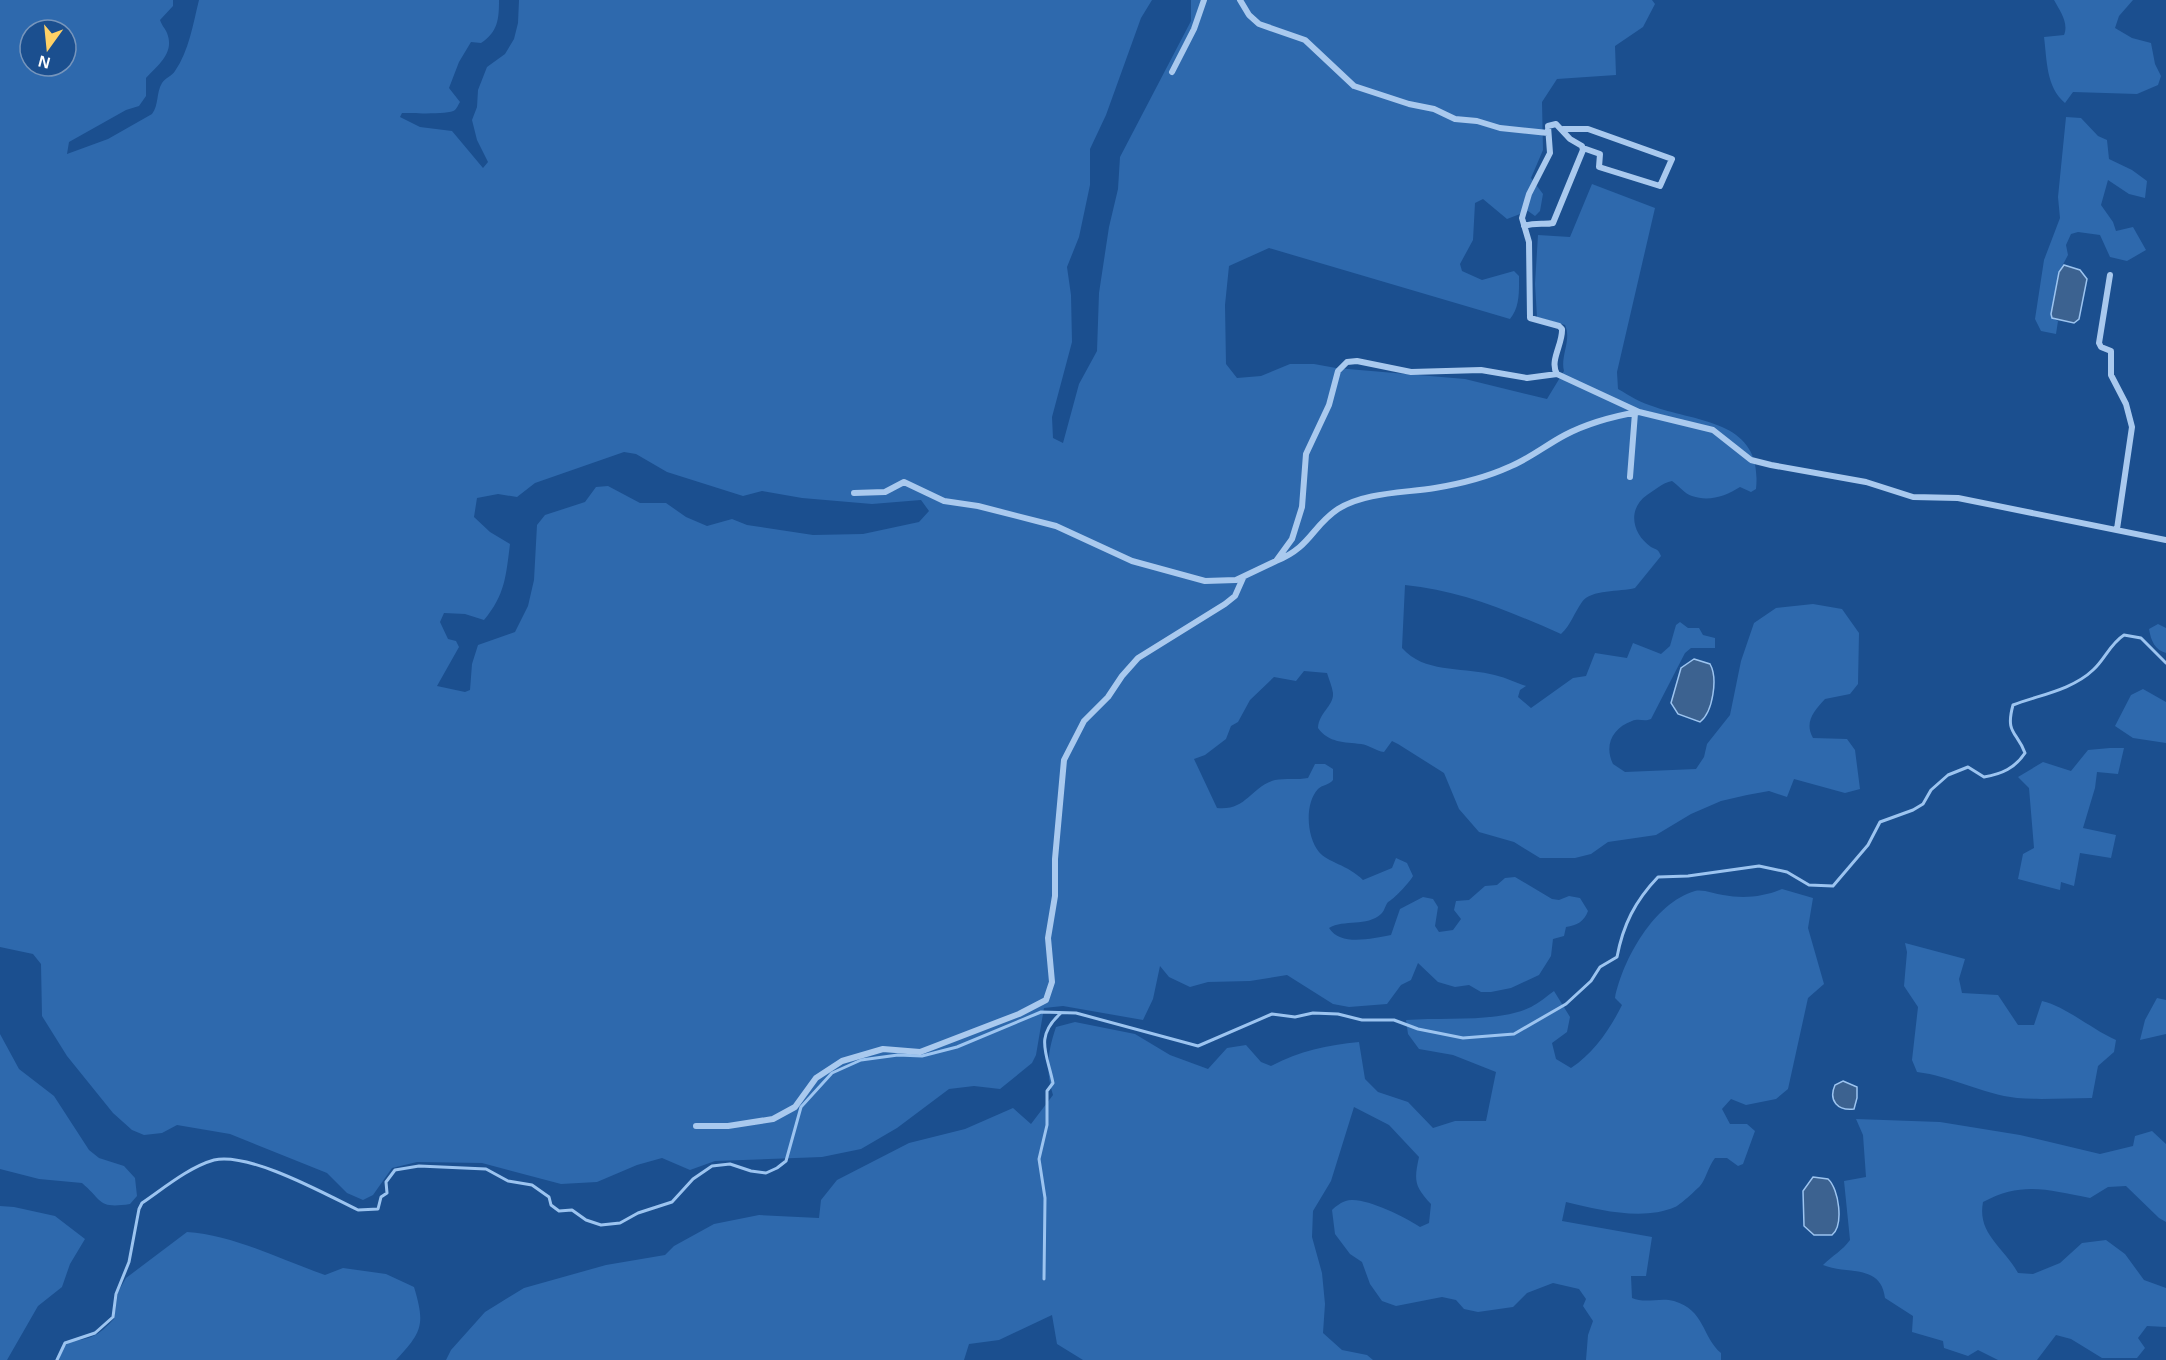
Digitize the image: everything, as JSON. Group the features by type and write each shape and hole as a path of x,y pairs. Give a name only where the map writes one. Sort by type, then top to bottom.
{"street":[{"path":"1172,72 1194,29 1204,0"},
{"path":"1240,0 1249,15 1259,24 1305,40 1354,86 1409,104 1434,109 1455,119 1500,128 1548,133"},
{"path":"1557,374 1555,360 1562,329 1559,326 1530,318 1530,254 1523,208 1550,153 1551,144 1548,133 1550,124 1556,124 1563,129 1570,139 1583,148 1600,154 1599,167 1660,186 1672,159 1588,129 1563,129"},
{"path":"1524,226 1538,221 1553,223 1583,148"},
{"path":"2110,275 2099,343 2101,347 2111,351 2110,375 2126,404 2132,427 2116,529"},
{"path":"1276,561 1292,539 1298,521 1306,453 1329,405 1342,365 1357,361 1411,372 1480,370 1527,378 1557,374 1637,413 1713,430 1751,460 1866,482 1919,498 1958,498 2166,540"},
{"path":"1630,477 1637,413"},
{"path":"854,493 885,492 904,482 944,501 978,506 1056,526 1132,561 1173,570 1205,581 1243,578 1291,555 1307,542 1323,522 1338,509 1378,496 1434,488 1484,476 1509,467 1566,434 1637,413"},
{"path":"696,1126 728,1126 773,1119 795,1107 816,1078 842,1061 883,1048 920,1052 1019,1014 1046,1000 1052,982 1048,938 1055,896 1055,859 1064,760 1084,721 1108,697 1122,675 1138,658 1230,600 1243,578"}],"shaded area":[{"path":"0,0 173,0 173,6 160,20 167,33 169,47 164,58 146,78 146,96 139,106 126,110 69,142 67,154 108,139 152,114 162,83 174,73 184,55 199,0 499,0 498,19 494,30 481,43 471,42 459,62 449,88 460,102 456,109 451,112 438,113 402,113 400,117 420,127 452,131 483,168 488,162 477,140 472,120 477,107 478,90 487,67 505,54 514,39 518,23 519,0 1152,0 1141,18 1106,115 1090,149 1090,185 1079,237 1067,267 1071,295 1072,342 1052,417 1053,438 1063,443 1079,384 1097,351 1099,293 1109,227 1118,189 1120,157 1191,21 1191,0 1652,0 1655,4 1643,27 1615,46 1616,75 1557,79 1542,102 1543,150 1531,178 1543,194 1540,211 1535,216 1528,211 1507,219 1483,199 1475,203 1473,240 1460,264 1462,271 1482,280 1514,271 1519,276 1516,309 1510,319 1269,248 1229,266 1225,305 1226,364 1237,378 1261,376 1290,364 1314,364 1336,368 1465,379 1547,399 1564,371 1563,360 1567,331 1565,325 1537,317 1535,284 1538,235 1570,237 1592,184 1655,208 1617,372 1618,389 1645,403 1725,428 1739,437 1750,450 1756,467 1756,489 1751,492 1740,487 1723,495 1698,498 1689,495 1672,481 1647,495 1637,507 1634,521 1636,529 1645,542 1661,556 1635,588 1599,593 1586,598 1561,634 1504,610 1465,597 1405,585 1402,648 1421,662 1443,668 1494,675 1526,686 1520,690 1518,697 1531,708 1573,678 1586,676 1595,653 1627,658 1633,643 1661,654 1670,646 1676,625 1680,622 1688,628 1699,628 1703,635 1715,638 1715,648 1691,648 1685,653 1651,719 1635,720 1619,728 1612,738 1609,751 1613,764 1625,772 1696,769 1704,757 1707,744 1730,715 1741,661 1754,623 1776,608 1813,604 1842,609 1859,633 1858,684 1850,694 1825,699 1814,712 1810,722 1810,732 1813,738 1847,739 1855,750 1860,789 1845,793 1794,779 1787,797 1769,791 1721,801 1691,814 1656,835 1608,842 1591,854 1575,858 1540,858 1514,842 1479,832 1459,809 1444,773 1398,744 1392,741 1384,752 1364,745 1337,741 1322,733 1318,728 1319,722 1333,698 1333,690 1327,673 1304,671 1296,681 1274,677 1250,700 1238,722 1231,726 1226,739 1205,755 1194,759 1217,808 1235,806 1267,783 1275,780 1308,778 1315,764 1325,764 1333,769 1333,780 1318,789 1309,812 1312,838 1319,852 1363,880 1392,868 1396,858 1407,863 1413,876 1388,902 1382,913 1362,922 1335,925 1329,928 1334,934 1341,938 1358,940 1391,935 1400,909 1423,897 1433,899 1438,907 1435,926 1439,932 1453,930 1461,919 1454,910 1456,901 1469,900 1485,886 1497,885 1505,878 1515,877 1552,899 1559,900 1569,896 1580,898 1588,911 1580,922 1566,927 1564,936 1553,939 1551,956 1539,975 1511,988 1481,992 1469,985 1455,987 1438,982 1418,963 1411,980 1401,985 1387,1004 1349,1007 1333,1004 1287,975 1250,981 1208,982 1190,987 1169,977 1160,966 1153,999 1143,1020 1063,1006 1044,1008 1036,1055 1032,1063 1000,1089 974,1086 949,1089 897,1128 861,1149 822,1157 715,1161 690,1170 662,1158 637,1165 597,1182 561,1184 482,1163 417,1162 392,1168 373,1195 363,1200 347,1193 327,1173 230,1134 177,1125 162,1133 144,1135 132,1130 113,1113 67,1056 42,1016 41,964 33,954 0,947","holes":["624,452 636,454 667,472 743,496 762,491 802,498 872,504 921,500 929,511 919,522 863,534 813,535 747,525 732,519 707,526 686,517 666,503 640,503 608,486 596,487 585,502 545,515 537,525 534,580 528,606 515,632 478,645 472,664 470,690 465,692 437,686 459,647 456,641 448,639 440,622 444,613 465,614 484,620 496,602 506,576 510,544 490,532 474,517 477,498 498,494 517,497 535,483"]},
{"path":"2054,0 2133,0 2119,16 2115,28 2132,38 2151,43 2155,64 2161,76 2158,85 2137,94 2073,92 2065,103 2054,89 2048,73 2044,37 2064,35 2063,17"},
{"path":"2066,117 2081,118 2098,136 2107,140 2109,159 2132,170 2147,181 2145,198 2129,194 2108,180 2101,205 2113,222 2116,231 2133,227 2146,250 2127,261 2110,257 2100,235 2078,232 2071,234 2066,245 2068,255 2059,272 2051,314 2052,318 2058,321 2056,334 2041,331 2035,319 2044,260 2060,218 2058,197"},
{"path":"2064,265 2080,270 2087,279 2079,319 2074,323 2052,318 2051,314 2059,272"},
{"path":"2158,624 2166,628 2166,653 2156,647 2151,637 2149,629"},
{"path":"1694,659 1710,664 1714,678 1711,703 1700,722 1678,714 1671,703 1681,668"},
{"path":"2143,689 2166,702 2166,743 2133,738 2115,726 2131,695"},
{"path":"2124,748 2118,774 2097,772 2095,788 2083,828 2116,835 2111,858 2080,853 2074,886 2061,882 2060,890 2018,879 2023,854 2034,848 2029,788 2018,777 2043,762 2071,771 2088,750"},
{"path":"1782,889 1813,898 1808,928 1824,984 1808,998 1788,1089 1776,1099 1746,1105 1731,1099 1722,1109 1730,1124 1747,1124 1755,1131 1743,1164 1738,1166 1727,1158 1715,1158 1700,1186 1688,1198 1677,1206 1662,1211 1621,1213 1566,1202 1562,1221 1652,1237 1646,1276 1631,1276 1632,1298 1669,1300 1684,1305 1697,1317 1721,1353 1721,1360 1586,1360 1588,1335 1593,1321 1583,1306 1586,1299 1579,1289 1553,1283 1527,1293 1513,1307 1478,1312 1464,1309 1456,1300 1442,1297 1396,1306 1382,1301 1370,1284 1362,1262 1350,1254 1335,1234 1332,1210 1347,1200 1360,1201 1387,1210 1420,1227 1429,1223 1431,1204 1418,1187 1416,1172 1419,1157 1389,1125 1354,1107 1331,1181 1313,1211 1312,1237 1322,1273 1325,1304 1323,1333 1342,1350 1367,1355 1373,1360 1083,1360 1057,1344 1052,1315 999,1340 969,1344 964,1360 446,1360 451,1350 485,1312 524,1288 606,1265 665,1255 674,1246 714,1224 759,1215 819,1218 821,1200 837,1180 909,1143 965,1129 1013,1108 1031,1124 1053,1095 1048,1061 1056,1027 1075,1022 1135,1034 1170,1055 1208,1069 1227,1048 1246,1045 1261,1062 1271,1066 1292,1056 1314,1050 1359,1042 1365,1079 1378,1092 1408,1102 1433,1128 1455,1121 1486,1121 1496,1072 1453,1055 1419,1049 1408,1034 1406,1020 1502,1015 1531,1007 1554,991 1570,1017 1567,1032 1552,1043 1556,1059 1571,1068 1594,1048 1612,1023 1622,1005 1615,998 1625,967 1643,934 1666,907 1680,897 1695,891 1746,897 1768,894"},
{"path":"1905,943 1965,959 1959,979 1962,993 1998,995 2018,1025 2034,1025 2042,1001 2061,1008 2116,1040 2114,1052 2098,1066 2092,1098 2017,1098 1917,1072 1912,1060 1918,1007 1904,986 1907,952"},
{"path":"2157,998 2166,1000 2166,1034 2140,1040 2145,1020"},
{"path":"0,1034 19,1069 54,1096 89,1150 99,1158 124,1166 135,1178 137,1196 130,1204 106,1204 82,1183 39,1179 0,1169"},
{"path":"1843,1081 1857,1087 1854,1109 1839,1107 1834,1100 1835,1085"},
{"path":"1856,1119 1940,1122 2020,1135 2100,1154 2133,1146 2135,1136 2152,1131 2166,1144 2166,1222 2126,1186 2108,1187 2090,1198 2048,1190 2011,1191 1983,1202 1982,1213 1987,1231 2018,1273 2033,1274 2060,1263 2082,1243 2106,1240 2125,1254 2144,1280 2166,1288 2166,1327 2147,1326 2138,1338 2145,1348 2137,1358 2102,1358 2071,1339 2056,1335 2037,1360 1998,1360 1978,1350 1968,1356 1944,1348 1943,1341 1912,1332 1913,1316 1885,1298 1877,1279 1861,1272 1823,1265 1850,1240 1844,1181 1866,1177 1863,1135"},
{"path":"1813,1177 1828,1179 1835,1191 1839,1216 1836,1230 1832,1235 1814,1235 1804,1226 1803,1191"},
{"path":"0,1206 55,1216 85,1239 70,1264 62,1287 38,1306 7,1360 0,1360"},
{"path":"187,1232 240,1243 325,1275 343,1268 386,1274 414,1287 420,1310 416,1334 396,1360 59,1360 67,1344 94,1336 114,1319 118,1292 126,1278"}],"waterway":[{"path":"57,1360 65,1343 95,1333 113,1317 116,1294 129,1262 142,1203 186,1173 214,1160 229,1159 267,1168 358,1210 378,1209 381,1197 387,1193 386,1182 395,1170 419,1166 486,1169 508,1181 532,1185 549,1197 551,1205 559,1211 572,1210 586,1220 601,1225 620,1223 638,1213 672,1202 693,1179 712,1166 730,1164 766,1173 777,1168 786,1161 801,1107 832,1073 861,1060 898,1055 922,1056 957,1047 1041,1012 1076,1013 1198,1046 1272,1014 1295,1017 1313,1013 1338,1014 1362,1020 1394,1020 1418,1029 1463,1038 1514,1034 1566,1004 1591,981 1600,967 1617,957 1631,914 1658,877 1688,876 1759,866 1787,872 1809,885 1833,886 1868,845 1880,822 1923,804 1931,790 1948,775 1968,767 1984,777 2002,772 2017,763 2025,753 2011,727 2013,705 2055,691 2085,677 2124,635 2141,638 2166,663"},
{"path":"1044,1279 1045,1198 1039,1159 1047,1125 1047,1091 1053,1083 1046,1054 1045,1038 1053,1022 1061,1013"}]}
